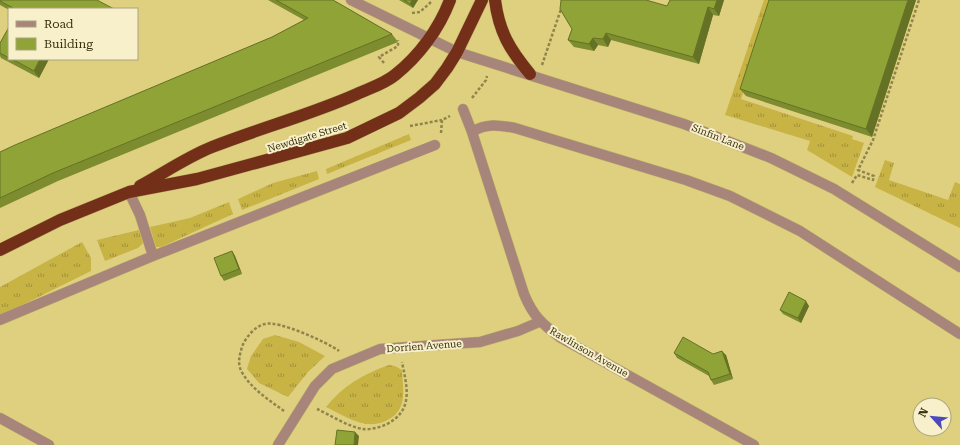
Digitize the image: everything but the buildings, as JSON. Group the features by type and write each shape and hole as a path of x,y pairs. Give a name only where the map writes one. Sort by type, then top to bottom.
{"highway":[{"name":"Newdigate Street","path":"0,250 60,220 132,191 184,161 211,148 342,101 383,82 395,75 417,55 429,39 450,0"},
{"name":"Newdigate Street","path":"132,191 197,179 347,138 399,113 435,84 457,52 482,0"},
{"path":"495,0 499,23 504,37 512,52 534,75"}],"street":[{"name":"Sinfin Lane","path":"351,0 457,52 534,75 684,124 778,161 846,196 960,268"},
{"name":"Rawlinson Avenue","path":"463,109 472,132 524,294 531,310 540,322 561,338 749,444"},
{"path":"472,132 480,127 491,125 515,128 686,180 730,196 800,231 960,334"},
{"path":"0,320 58,294 435,145"},
{"path":"132,191 153,256"},
{"name":"Dorrien Avenue","path":"278,445 315,386 332,369 380,349 480,342 540,322"},
{"path":"0,418 49,445"}],"path":[{"path":"846,196 856,175 873,180 874,176 858,170 873,140 919,0"},
{"path":"534,75 561,8"},
{"path":"294,418 262,394 242,372 238,359 243,344 255,329 265,324 283,326 335,348 348,362"},
{"path":"303,404 363,429 382,427 398,419 407,404 406,380 399,347"}],"green space":[{"path":"764,0 774,0 741,99 853,136 852,139 864,143 852,177 807,150 810,141 725,115"},
{"path":"409,134 411,140 327,174 326,169"},
{"path":"885,160 894,163 889,180 948,200 955,182 960,184 960,228 875,187"},
{"path":"317,171 319,179 242,210 238,199 273,183"},
{"path":"229,202 233,214 161,247 156,247 150,227 190,218"},
{"path":"139,230 143,243 138,248 105,261 97,240"},
{"path":"82,242 91,258 91,271 0,316 0,287"},
{"path":"275,335 299,342 325,356 308,372 288,397 259,383 247,369 251,356 263,339"},
{"path":"389,365 395,366 402,370 403,389 401,405 396,414 391,418 374,424 366,424 350,419 326,407 339,393 354,382 371,372"}]}
